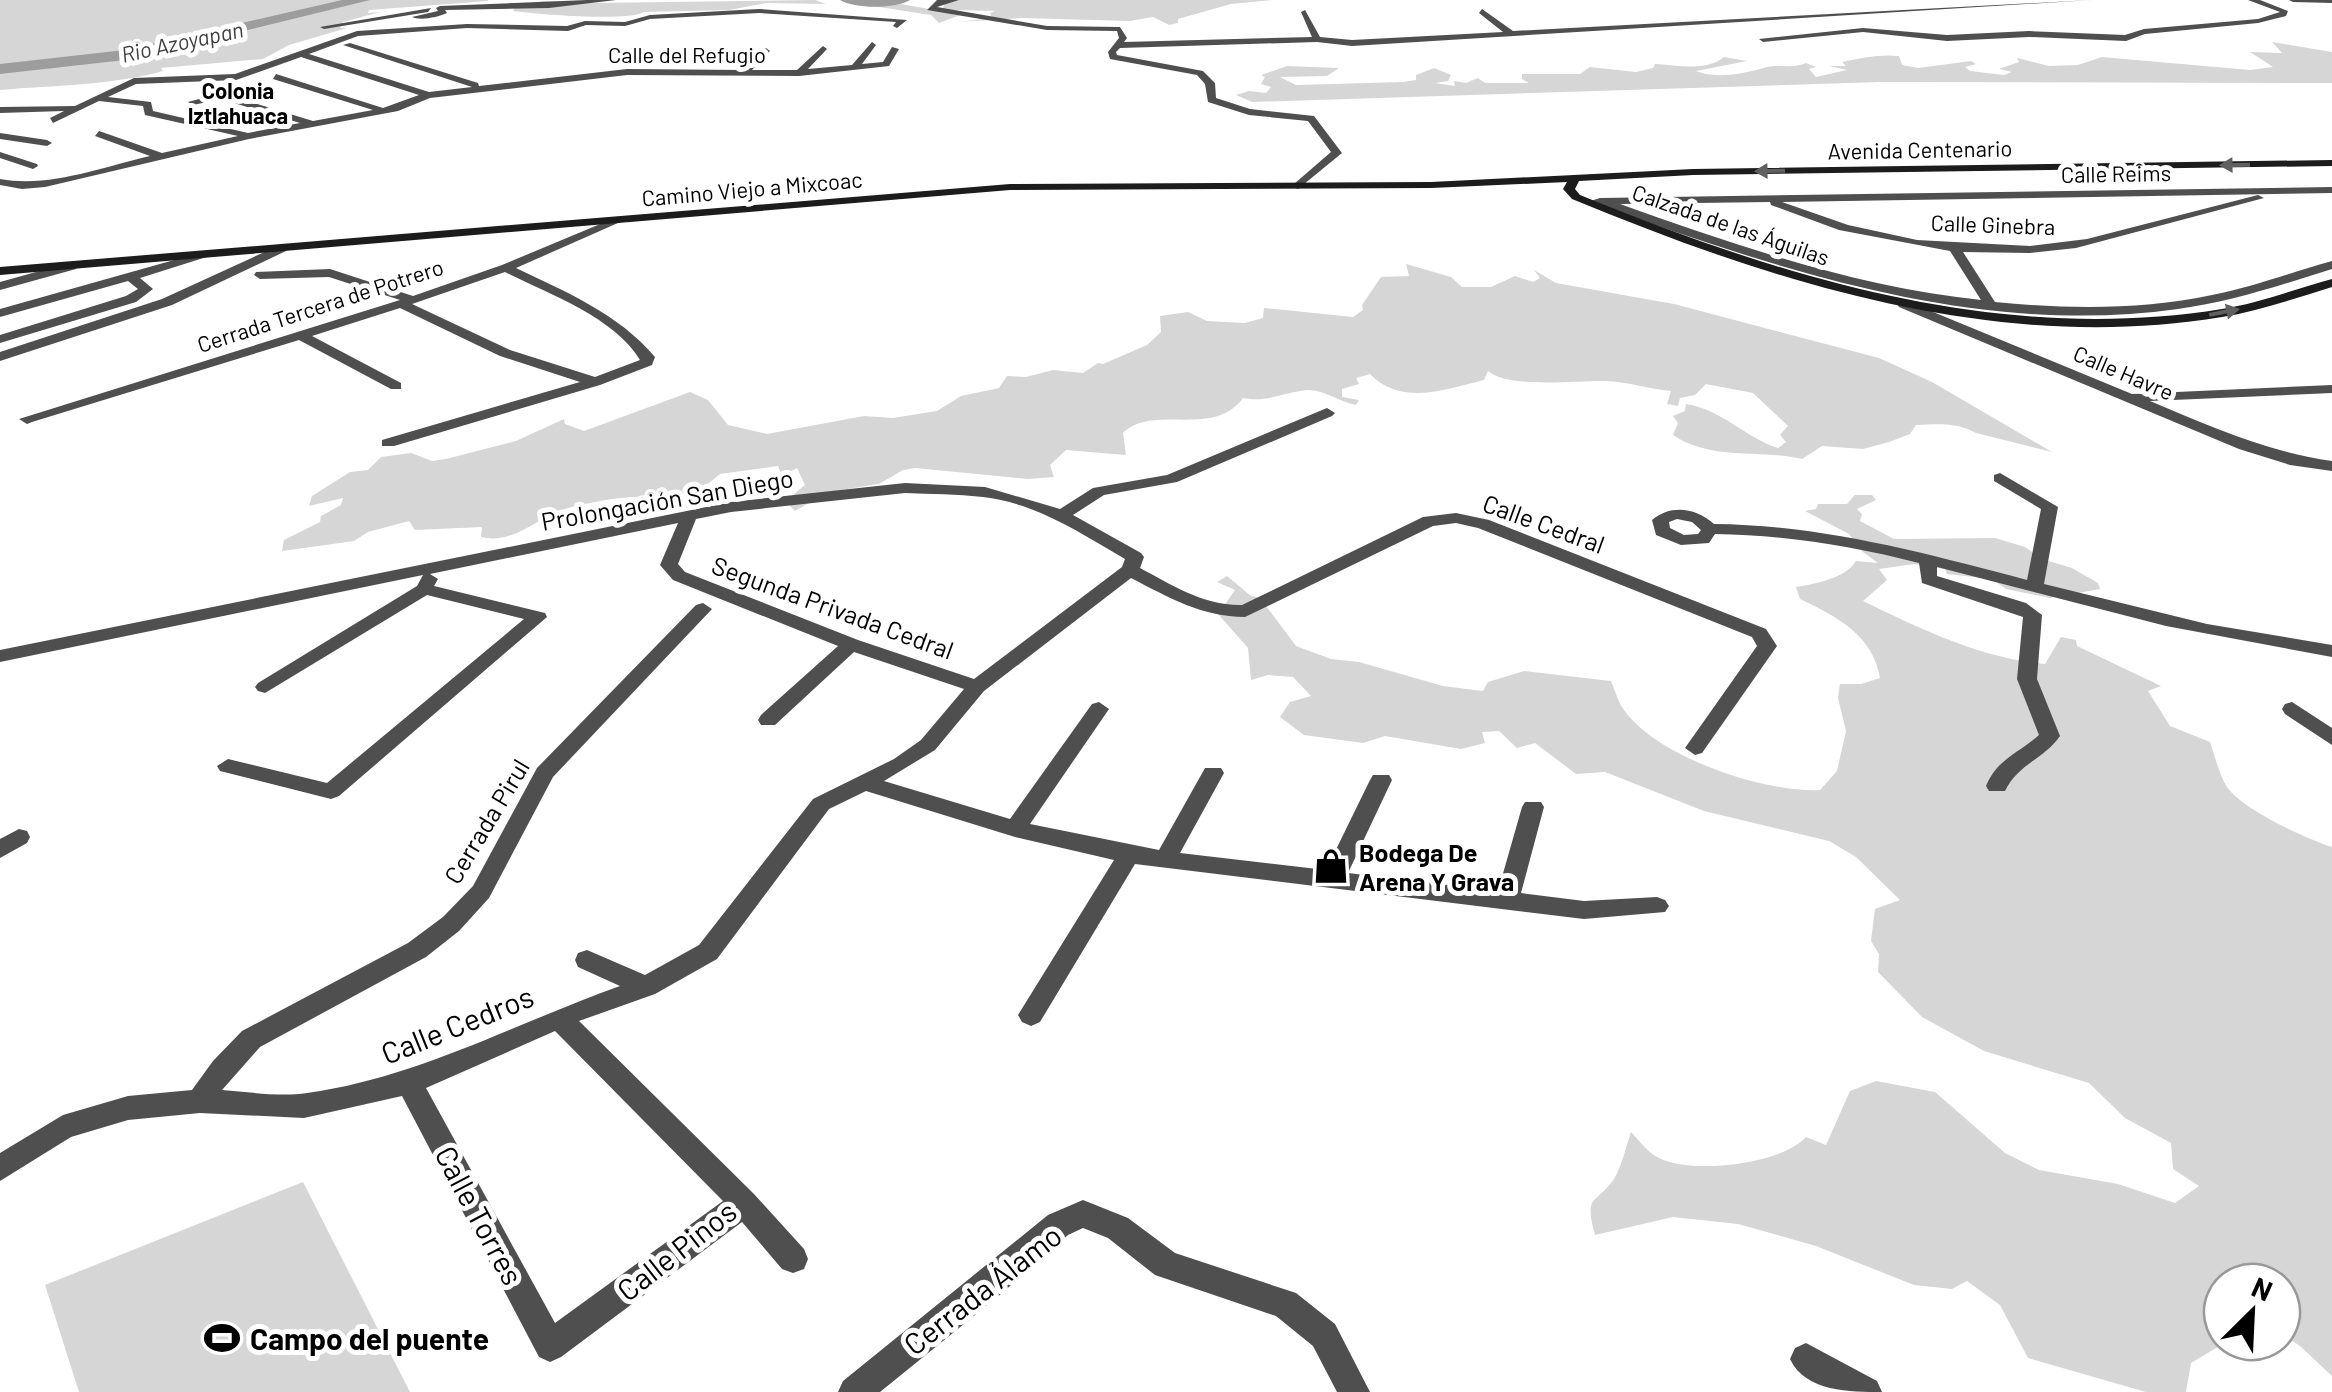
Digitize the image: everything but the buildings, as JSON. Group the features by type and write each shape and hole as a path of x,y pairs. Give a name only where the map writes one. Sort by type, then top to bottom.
{"main road":[{"name":"Avenida Centenario","path":"1509,181 1693,172 2332,163"},
{"path":"1575,177 1569,184 1589,200"},
{"name":"Camino Viejo a Mixcoac","path":"0,271 1010,186 1509,181"},
{"name":"Calzada de las Águilas","path":"1509,181 1589,200 1746,263 1904,304 2013,319 2141,321 2220,314 2332,282"}],"street":[{"path":"324,27 440,8 548,6 612,0"},
{"path":"955,0 938,2 930,8 1047,28 1120,29 1122,38 1111,55 1114,57 1185,68 1204,76 1210,82 1210,97 1218,104 1314,120 1337,153 1298,186"},
{"path":"1119,45 1318,39 1352,42 2088,0"},
{"path":"1764,39 1863,30 1947,38 2030,34 2126,38 2144,32 2258,21 2283,14 2284,11 2252,0"},
{"path":"2293,0 2332,1"},
{"path":"54,120 138,80 236,76 357,34 443,13 440,8"},
{"path":"1482,11 1510,33"},
{"path":"357,34 467,26 568,28 585,23 625,24 650,17 759,12 903,20 897,26"},
{"path":"1305,12 1318,39"},
{"path":"859,27 868,19"},
{"path":"854,68 872,44"},
{"path":"347,45 482,88"},
{"name":"Calle del Refugio","path":"428,95 627,72 799,74 886,64 895,48"},
{"path":"799,74 822,49"},
{"path":"744,73 766,51"},
{"path":"300,54 428,95"},
{"path":"276,77 385,110"},
{"path":"0,180 30,186 249,136 385,110 428,95"},
{"path":"193,102 222,96 311,124"},
{"path":"101,98 148,104 148,112 249,136"},
{"path":"0,110 82,108"},
{"path":"99,134 162,157"},
{"path":"0,136 48,143"},
{"path":"0,155 32,166 0,180"},
{"name":"Calle Reims","path":"1589,200 2332,190"},
{"name":"Calle Ginebra","path":"1764,198 1844,226 1954,247 2067,246 2280,191"},
{"name":"Calzada de las Águilas","path":"1589,200 1834,280 1991,306 2136,310 2174,306 2244,291 2332,265"},
{"name":"Cerrada Tercera de Potrero","path":"27,419 407,302 506,268 621,219"},
{"path":"1954,247 1991,306"},
{"path":"0,357 167,302 282,248"},
{"path":"0,314 210,254"},
{"path":"0,286 72,266"},
{"path":"388,443 595,382 638,367 648,357 597,313 506,268"},
{"path":"260,274 330,273 407,302 504,353 595,382"},
{"path":"0,340 131,299 146,289 132,278"},
{"name":"Calle Havre","path":"1904,304 2271,455 2332,466"},
{"path":"302,336 396,386"},
{"path":"2125,397 2332,389"},
{"path":"1061,515 1100,490 1171,479 1327,413"},
{"path":"2000,478 2050,506 2035,588"},
{"name":"Prolongación San Diego","path":"0,656 750,505 943,488 985,492 1061,515 1135,558 1130,570"},
{"name":"Segunda Privada Cedral","path":"689,516 669,564 679,576 851,644 977,687"},
{"name":"Calle Cedral","path":"1130,570 1194,602 1227,613 1262,606 1429,521 1456,518 1482,524 1759,634 1768,646 1695,748"},
{"path":"1710,529 1804,532 1928,559 2205,631 2332,651"},
{"path":"1928,559 1928,578 2033,615 2027,679 2050,736 2039,750 2000,773 1997,786"},
{"path":"265,687 424,588 434,568"},
{"name":"Calle Cedros","path":"0,1168 63,1127 128,1108 200,1102 304,1106 408,1083 559,1018 646,987 708,952 821,804 901,764 928,745 977,687 1130,570"},
{"path":"228,766 330,790 538,617 424,588"},
{"name":"Cerrada Pirul","path":"200,1102 222,1069 251,1038 416,950 451,924 481,892 545,773 702,610"},
{"path":"768,720 851,644"},
{"path":"1015,829 1099,709"},
{"path":"2292,709 2332,738"},
{"path":"1166,858 1213,773"},
{"path":"1332,881 1382,780"},
{"path":"862,782 1015,829 1129,855 1584,910 1657,906"},
{"path":"1506,902 1533,807"},
{"path":"1030,1015 1129,855"},
{"path":"587,960 646,987"},
{"name":"Calle Pinos","path":"550,1346 744,1203 559,1018"},
{"name":"Calle Torres","path":"408,1083 550,1346"},
{"path":"744,1203 792,1259"},
{"name":"Cerrada Álamo","path":"854,1392 1058,1225 1083,1214 1118,1228 1166,1265 1285,1304 1324,1335 1354,1392"},
{"path":"1806,1358 1866,1392"}],"shaded area":[{"path":"0,0 488,1 369,10 368,13 380,12 343,22 340,28 347,28 289,45 263,59 161,68 163,71 143,76 102,82 0,90"},
{"path":"815,0 826,4 767,3 729,10 620,16 513,11 516,6 544,1"},
{"path":"959,0 1272,0 1231,4 1169,25 1153,17 1130,21 1022,18 958,22 992,18 990,13 995,11 953,10 954,15 963,14 939,23 931,15 860,4 900,4 941,11 945,4"},
{"path":"2272,42 2332,52 2332,83 1880,82 1252,102 1236,95 1249,91 1266,93 1271,87 1261,84 1265,77 1261,75 1287,66 1339,68 1327,76 1280,77 1296,85 1403,82 1416,80 1416,75 1434,68 1451,75 1448,81 1435,83 1455,86 1454,81 1466,83 1478,78 1485,83 1529,83 1522,79 1522,74 1580,74 1590,67 1636,72 1655,64 1700,66 1724,57 1747,61 1696,71 1732,75 1806,63 1816,67 1809,69 1816,77 1847,70 1829,66 1846,66 1842,62 1884,56 1899,56 1902,65 1918,68 1971,61 1976,64 1965,67 1970,71 2004,75 2012,72 1999,69 2019,62 2017,58 2049,66 2078,65 2102,57 2250,70 2273,67 2250,52 2282,53"},
{"path":"1406,264 1451,277 1462,287 1491,287 1515,276 1533,282 1540,278 1534,270 1556,283 1674,304 1879,358 1932,382 2052,452 1939,424 1916,425 1910,434 1863,449 1822,446 1802,459 1719,451 1673,435 1678,423 1673,416 1685,411 1686,404 1699,407 1778,448 1786,442 1780,435 1788,426 1753,393 1706,384 1695,395 1680,398 1678,406 1667,404 1671,391 1615,382 1527,382 1498,377 1488,371 1484,380 1439,391 1409,393 1382,384 1370,374 1356,378 1359,384 1342,389 1342,397 1359,400 1356,405 1308,390 1268,398 1243,398 1216,417 1136,425 1123,433 1126,455 1066,450 1050,465 1054,477 1028,479 915,468 903,470 879,484 828,492 795,511 790,506 794,494 805,485 797,468 782,476 778,466 720,474 692,497 695,506 675,509 645,497 616,498 568,508 505,537 481,537 482,527 415,530 409,521 368,532 354,541 282,551 284,540 320,522 321,516 341,505 343,498 309,506 312,496 350,472 368,470 381,457 411,453 432,461 446,459 516,441 564,419 565,424 584,431 690,392 708,400 728,425 767,434 864,416 893,418 937,411 961,396 999,388 1007,376 1026,377 1053,370 1083,373 1098,363 1147,345 1161,332 1160,316 1188,312 1207,321 1245,323 1263,318 1264,308 1353,317 1363,310 1362,305 1381,277 1409,276"},
{"path":"1855,495 1872,495 1876,500 1857,509 1862,514 1860,521 1894,539 1995,538 2025,547 2042,559 2072,568 2098,583 2100,589 2050,598 2006,589 1992,579 1947,574 1945,569 1914,564 1879,569 1887,580 1863,601 1951,641 2021,661 2045,664 2061,637 2076,640 2077,646 2161,686 2148,691 2170,726 2210,742 2227,787 2246,805 2332,847 2332,1376 2302,1348 2302,1262 2202,1262 2202,1356 2191,1363 2186,1392 2146,1392 2028,1358 2000,1305 1967,1281 1952,1289 1914,1285 1816,1246 1738,1224 1673,1217 1595,1235 1591,1206 1617,1174 1631,1132 1655,1156 1674,1163 1714,1166 1758,1160 1778,1154 1806,1137 1826,1145 1850,1091 1876,1081 1935,1092 2005,1153 2039,1170 2118,1184 2175,1203 2199,1186 2173,1169 2171,1143 2125,1118 2089,1083 1984,1051 1922,1017 1878,972 1879,954 1871,941 1875,909 1900,900 1856,857 1829,841 1704,811 1605,772 1576,774 1535,743 1517,748 1499,731 1482,732 1485,743 1461,749 1385,736 1363,743 1304,735 1280,717 1290,702 1311,696 1293,677 1268,675 1251,680 1248,648 1218,614 1235,590 1217,582 1227,576 1251,596 1260,598 1296,646 1331,659 1359,662 1443,686 1483,691 1488,682 1524,671 1611,681 1622,707 1640,727 1686,757 1770,785 1820,790 1837,771 1846,731 1838,698 1840,684 1861,684 1880,678 1870,650 1861,639 1827,612 1800,599 1796,587 1838,576 1856,561 1878,563 1849,534 1805,511 1816,509 1818,504 1847,504"},
{"name":"Campo del puente","path":"303,1182 410,1392 79,1392 45,1285"}],"waterway":[{"name":"Rio Azoyapan","path":"0,69 125,55 362,0"},
{"name":"Rio Azoyapan","path":"848,0 902,0"}],"place":[{"name":"Bodega De Arena Y Grava","path":"1331,866"},
{"name":"Campo del puente","path":"222,1338"}],"district":[{"name":"Colonia Iztlahuaca","path":"238,102"}]}
